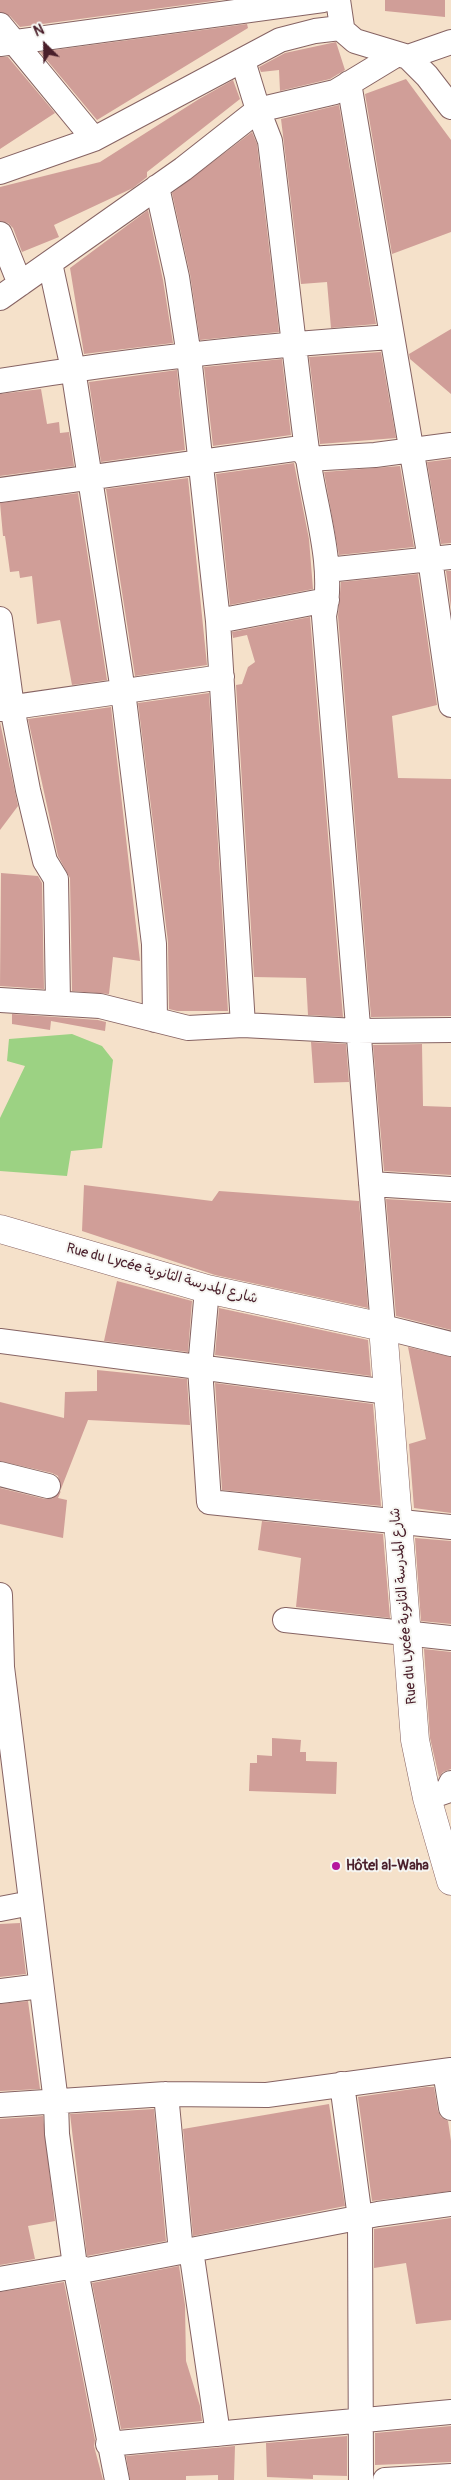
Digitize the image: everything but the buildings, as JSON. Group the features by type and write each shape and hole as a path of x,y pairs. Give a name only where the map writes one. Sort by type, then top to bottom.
{"street":[{"path":"4,37 323,0"},
{"path":"338,0 341,27 355,42 402,56 427,76 451,107"},
{"path":"0,172 94,139 280,40 298,34 341,27"},
{"path":"4,37 94,139"},
{"path":"0,298 157,188 258,110 335,92 402,56 451,42"},
{"path":"243,61 270,141 308,459 327,570 327,600 324,616 383,1326"},
{"path":"427,76 451,78"},
{"path":"349,83 411,451 441,558 451,705"},
{"path":"157,188 177,277 189,356 218,621 244,1025"},
{"path":"0,234 20,284"},
{"path":"50,263 73,369 123,690 154,944 155,1020"},
{"path":"0,381 73,369 294,343 392,337"},
{"path":"308,459 411,451 451,445"},
{"path":"0,490 301,448 308,459"},
{"path":"327,570 441,558"},
{"path":"218,621 327,600"},
{"path":"0,619 6,708 45,861 56,879 58,1003"},
{"path":"6,708 222,677"},
{"path":"0,1000 100,1006 188,1028 244,1025 357,1030 451,1030"},
{"path":"371,1184 451,1188"},
{"name":"Rue du Lycée شارع المدرسة الثانوية","path":"0,1229 207,1289 383,1326 451,1344"},
{"path":"207,1289 200,1368 209,1502 451,1527"},
{"name":"Rue du Lycée شارع المدرسة الثانوية","path":"383,1326 414,1740 444,1791 451,1881"},
{"path":"0,1341 388,1392"},
{"path":"0,1474 48,1486"},
{"path":"0,1594 1,1667 56,2102 57,2134 75,2266 108,2444 117,2480"},
{"path":"284,1620 451,1638"},
{"path":"0,1909 32,1904"},
{"path":"0,1991 41,1986"},
{"path":"0,2105 166,2094 267,2095 448,2071 451,2108"},
{"path":"342,2084 360,2218 361,2480"},
{"path":"166,2094 186,2251 218,2434"},
{"path":"0,2279 75,2266 87,2270 360,2218 451,2204"},
{"path":"108,2444 451,2412"},
{"path":"385,2480 451,2476"}],"green space":[{"path":"72,1034 102,1046 113,1060 102,1148 71,1151 67,1176 0,1171 0,1118 25,1066 7,1061 9,1039"}],"place":[{"name":"Hôtel al-Waha","path":"336,1866"}]}
